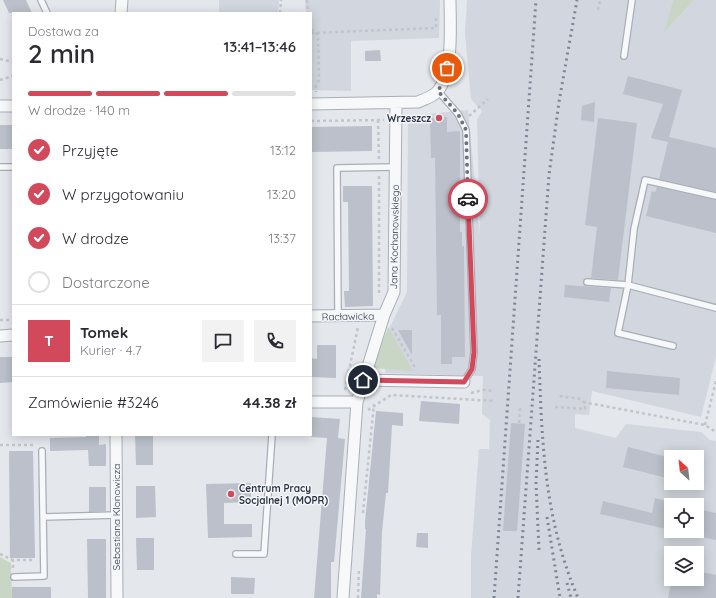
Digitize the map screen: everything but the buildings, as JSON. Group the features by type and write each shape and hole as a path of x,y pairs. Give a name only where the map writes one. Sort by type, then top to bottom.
{"street":[{"path":"121,12 122,0"},
{"path":"313,99 396,104 418,102 429,98 438,91 444,80 447,68 450,37 450,0"},
{"name":"Jana Kochanowskiego","path":"343,598 357,402 384,315 394,292 396,104"},
{"path":"0,106 12,106"},
{"name":"Racławicka","path":"312,316 384,315"},
{"path":"0,336 12,335"},
{"path":"363,380 423,381 464,388"},
{"path":"312,402 357,402"},
{"name":"Sebastiana Klonowicza","path":"116,436 117,598"}],"lane":[{"path":"41,0 47,12"},
{"path":"624,56 632,0"},
{"path":"438,91 458,114 466,130 474,352 472,369 464,388"},
{"path":"0,167 12,167"},
{"path":"338,315 336,168 396,167"},
{"path":"673,346 618,333 628,285 634,229 645,180 716,196"},
{"path":"587,282 628,285 716,308"},
{"path":"236,554 264,554 272,436"},
{"path":"14,577 44,576 42,451"},
{"path":"43,517 117,515"}],"path":[{"path":"280,12 281,0"},
{"path":"307,0 308,12"},
{"path":"598,10 600,0"},
{"path":"312,33 436,28 436,14"},
{"path":"312,30 318,35 319,80 316,85 313,99"},
{"path":"0,59 12,62"},
{"path":"0,80 12,76"},
{"path":"479,108 488,99"},
{"path":"378,120 379,308 423,381"},
{"path":"312,121 396,120"},
{"path":"344,393 357,328 363,315"},
{"path":"0,320 12,320"},
{"path":"705,425 716,381"},
{"path":"463,400 464,388"},
{"path":"469,393 483,390 494,390"},
{"path":"356,416 365,412 374,404 391,395 495,402"},
{"path":"558,396 578,398 583,402 705,425 716,432"},
{"path":"555,407 585,409 583,402"},
{"path":"362,518 374,404"},
{"path":"519,424 520,408"},
{"path":"0,445 40,445 42,451"},
{"path":"0,554 13,560 44,560"},
{"path":"13,560 14,577"},
{"path":"358,598 359,562"}],"shaded area":[{"path":"219,0 279,0 278,12 219,12"},
{"path":"305,0 440,0 439,38 351,41 351,91 312,90 312,12 306,12"},
{"path":"467,0 673,0 665,32 694,0 716,0 716,357 701,417 592,391 589,415 575,414 575,428 616,438 626,424 701,432 710,440 716,441 716,598 471,598 471,556 479,449 489,449 490,420 482,414 483,376 385,373 388,331 407,292 408,116 468,110 480,237 477,120 482,111 471,99 465,33"}],"green space":[{"path":"673,0 694,0 664,33"},
{"path":"388,327 413,371 373,368"},
{"path":"0,557 11,563 12,598 0,598"}],"railway":[{"path":"494,598 536,0"},
{"path":"518,598 549,175 559,102 577,0"},
{"path":"539,359 547,480 558,539 578,598"},
{"path":"538,440 536,483 539,550"},
{"path":"547,517 560,598"},
{"path":"567,583 571,598"}],"way so far":[{"path":"447,68 444,80 438,91 458,114 466,130 468,199"}],"place":[{"name":"Wrzeszcz","path":"439,118"},
{"name":"Centrum Pracy Socjalnej 1 (MOPR)","path":"231,494"}],"route":[{"path":"363,380 464,382 472,369 474,352 468,199"}]}
